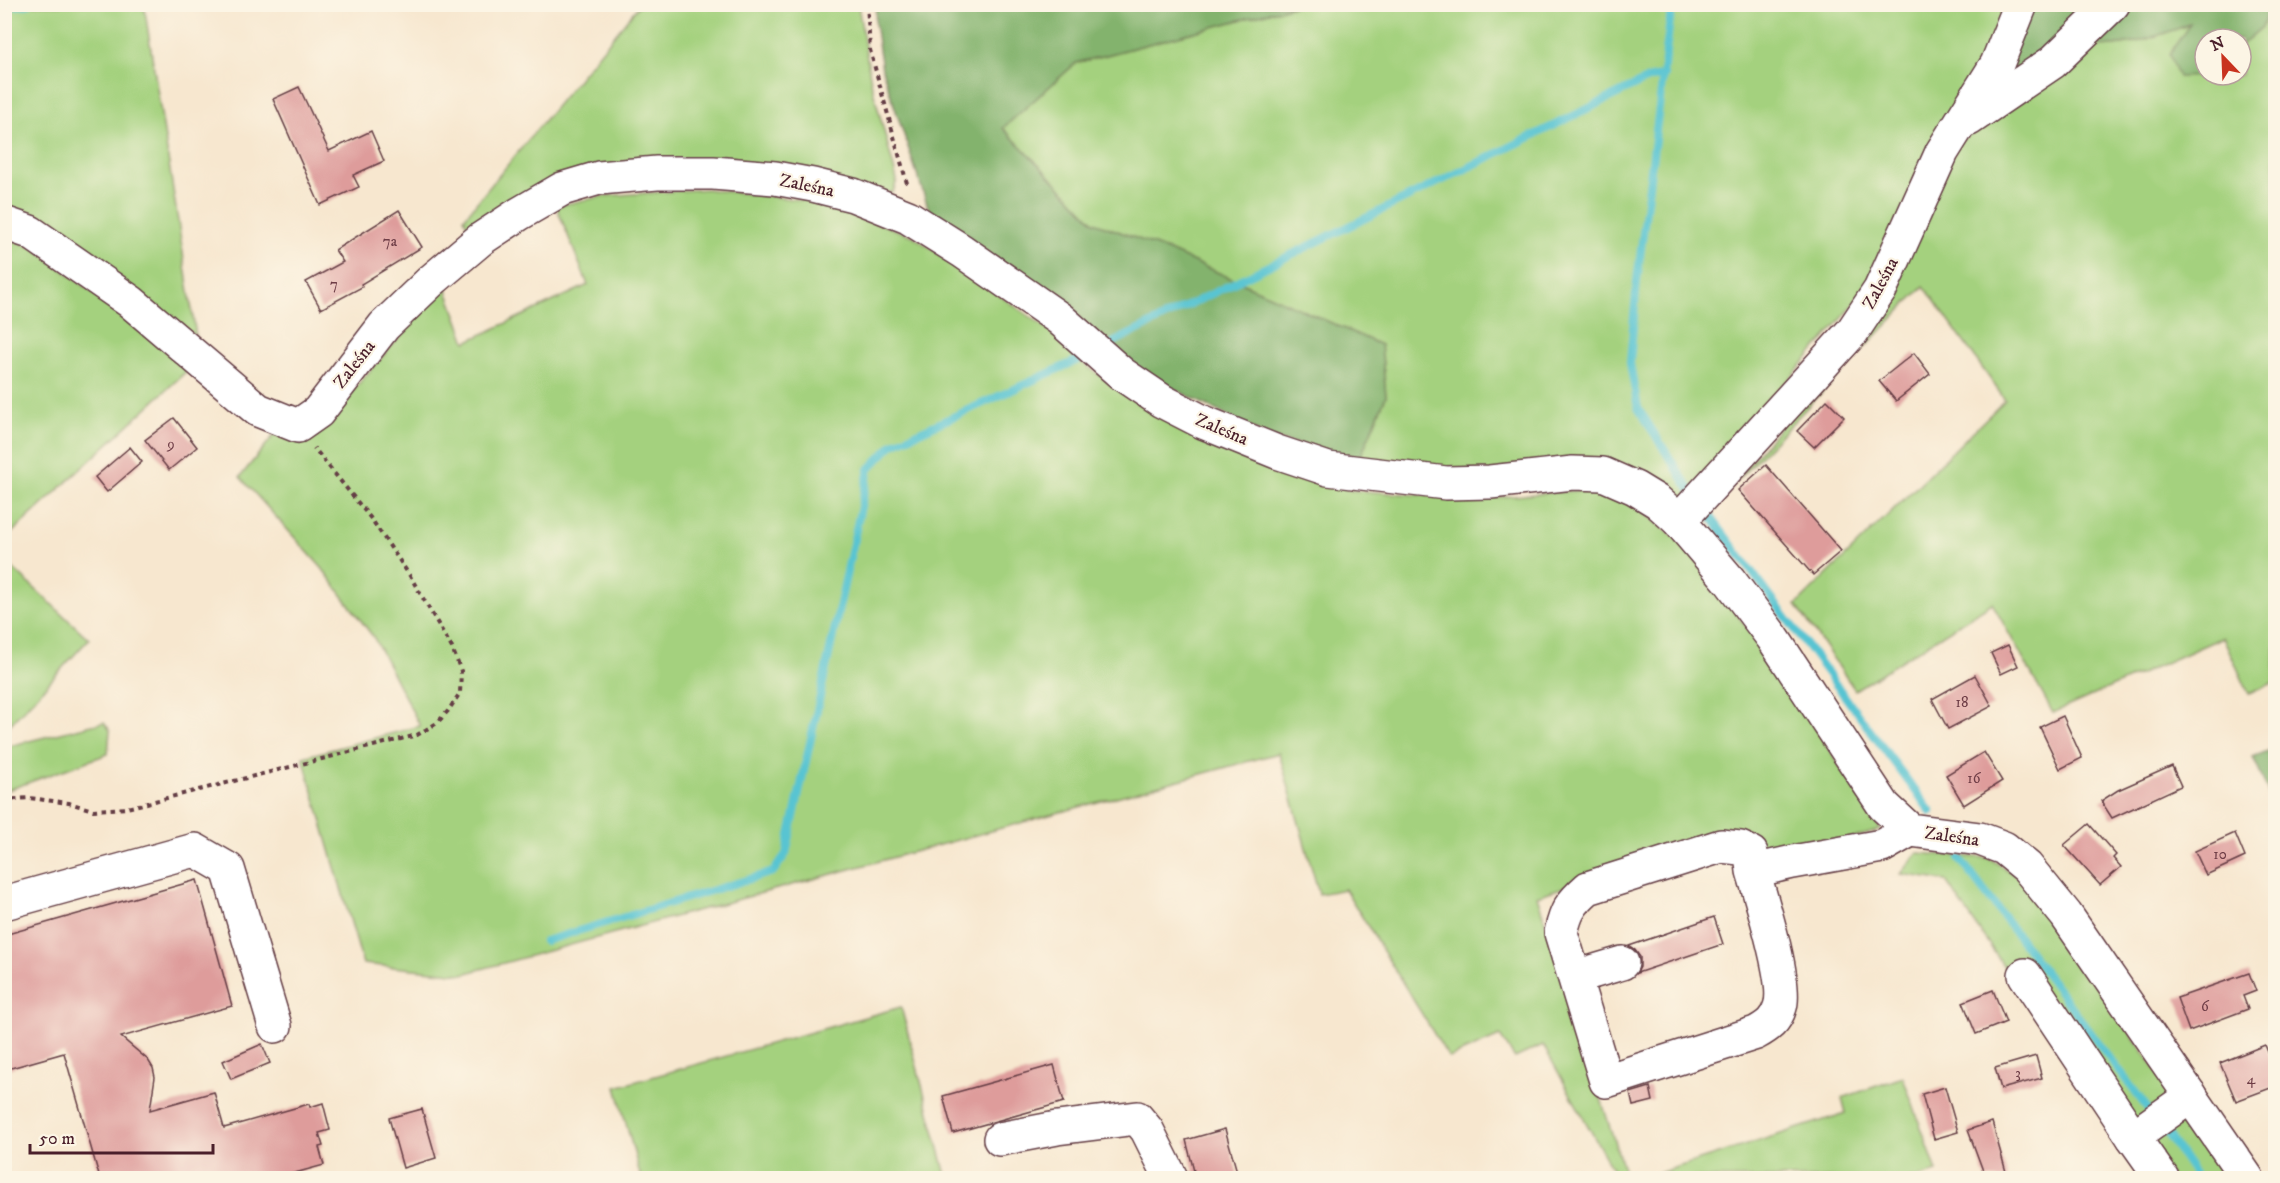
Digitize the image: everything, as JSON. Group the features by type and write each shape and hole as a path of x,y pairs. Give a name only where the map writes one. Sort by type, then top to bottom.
{"street":[{"name":"Zaleśna","path":"1679,521 1852,332 1880,290 1942,152 1997,64 2021,4"},
{"path":"1962,120 1971,118 2053,62 2113,4"},
{"name":"Zaleśna","path":"298,426 318,412 384,326 431,281 481,239 519,214 562,189 599,178 657,172 713,173 775,178 813,185 853,195 908,218 962,251 1060,319 1122,374 1162,401 1203,422 1277,452 1328,469 1446,483 1490,482 1573,473 1603,474 1635,488 1658,502 1679,521 1730,581 1773,638 1884,806 1910,830 1980,838 2004,848 2027,867 2066,915 2247,1179"},
{"path":"4,223 30,232 131,302 258,410 298,426"},
{"path":"1754,871 1882,846 1910,830"},
{"path":"1721,846 1740,848 1751,853 1754,871 1782,985 1781,1007 1770,1025 1756,1033 1606,1081 1561,933 1565,915 1573,900 1588,888 1721,846"},
{"path":"4,903 195,850 228,869 275,1026"},
{"path":"1575,977 1622,963"},
{"path":"2025,975 2162,1179"},
{"path":"2133,1137 2191,1096"},
{"path":"1000,1139 1057,1128 1137,1118 1147,1130 1171,1179"}],"path":[{"path":"867,4 870,50 881,95 908,182 908,218"},
{"path":"4,800 29,798 69,803 93,810 127,808 417,735 437,723 448,711 460,693 461,671 452,648 410,576 378,529 298,426"}],"green space":[{"path":"4,5 144,5 196,336 5,211"},
{"path":"639,5 858,5 871,82 897,180 893,192 882,193 656,164 469,229 464,218"},
{"path":"876,5 1297,5 1076,63 1003,128 1094,222 1167,250 1381,345 1386,396 1360,458 1271,438 1119,361 930,213 882,69 875,23"},
{"path":"1297,5 2013,5 1884,270 1682,503 1667,490 1461,476 1360,458 1386,396 1381,345 1167,250 1094,222 1003,128 1076,63"},
{"path":"2029,5 2106,5 1983,103"},
{"path":"2124,5 2270,5 2262,27 2253,35 2253,27 2193,27 2193,76 2179,77 2169,54 2190,24 2123,45 2082,44"},
{"path":"2270,5 2275,5 2275,682 2249,694 2223,637 2053,713 1992,603 1855,690 1796,605 2005,400 1924,286 1719,499 1844,352 1957,144 2082,44 2123,45 2191,24 2179,76 2193,76 2193,87 2253,87 2253,35 2262,27"},
{"path":"706,189 819,202 913,236 1061,338 1078,360 1149,410 1263,462 1348,490 1477,499 1584,490 1630,500 1689,550 1779,671 1881,830 1744,869 1734,831 1537,896 1626,1178 1617,1178 1543,1045 1515,1058 1500,1036 1449,1058 1345,889 1319,894 1279,753 463,974 363,964 303,757 420,726 374,638 322,568 240,477 275,434 319,429 445,285 466,342 588,285 556,206 604,196"},
{"path":"5,237 34,248 191,367 5,539"},
{"path":"5,561 89,639 4,730"},
{"path":"104,722 110,730 108,754 5,791 5,747"},
{"path":"2275,748 2275,808 2253,757"},
{"path":"1918,853 1989,858 2022,879 2232,1178 2173,1178 2021,964 2005,968 1946,881 1901,874"},
{"path":"901,1007 946,1175 934,1178 641,1178 616,1087"},
{"path":"1903,1077 1937,1172 1916,1178 1673,1178 1670,1174 1661,1178 1643,1178 1846,1113 1842,1098"}],"building":[{"path":"299,87 329,151 371,131 384,161 353,175 359,187 320,205 273,99"},
{"path":"399,210 422,247 361,284 362,287 321,309 306,282 343,262 335,250"},
{"path":"1914,353 1930,374 1896,401 1879,381"},
{"path":"1827,400 1844,417 1814,447 1797,431"},
{"path":"174,418 197,447 169,470 145,440"},
{"path":"130,447 142,462 107,492 95,477"},
{"path":"1766,465 1841,551 1813,575 1738,490"},
{"path":"2008,645 2018,666 2001,674 1991,653"},
{"path":"1975,675 1992,706 1948,729 1932,699"},
{"path":"2063,716 2082,758 2060,769 2040,727"},
{"path":"1984,752 2002,781 1964,805 1946,775"},
{"path":"2172,766 2181,786 2112,818 2101,801 2118,790"},
{"path":"2089,824 2116,855 2113,858 2121,867 2100,885 2064,845"},
{"path":"2235,833 2245,857 2206,875 2195,851"},
{"path":"197,880 232,1006 121,1037 148,1060 153,1068 155,1077 150,1110 214,1092 224,1128 309,1104 310,1107 323,1103 330,1130 319,1133 323,1146 319,1147 324,1165 273,1179 100,1179 64,1053 4,1070 4,935"},
{"path":"1714,917 1723,944 1637,973 1640,967 1640,957 1629,946"},
{"path":"2249,973 2256,991 2243,996 2248,1009 2189,1031 2177,998"},
{"path":"1993,990 2006,1022 1976,1034 1963,1002"},
{"path":"262,1044 270,1063 231,1079 223,1061"},
{"path":"2265,1045 2276,1071 2276,1086 2236,1101 2220,1063"},
{"path":"2036,1056 2042,1078 2001,1089 1995,1068"},
{"path":"1054,1065 1064,1102 953,1133 943,1096"},
{"path":"1650,1087 1653,1101 1633,1106 1630,1093"},
{"path":"1945,1087 1958,1132 1934,1139 1922,1094"},
{"path":"422,1109 436,1158 403,1168 389,1118"},
{"path":"1992,1122 2008,1179 1986,1179 1968,1130"},
{"path":"1225,1129 1239,1179 1196,1179 1186,1140"}],"waterway":[{"path":"4,7 29,4"},
{"path":"1672,4 1637,281 1630,363 1638,408 1692,493"},
{"path":"1114,342 1648,79 1664,75"},
{"path":"545,941 773,872 786,854 869,469 893,444 1078,360"},
{"path":"1708,513 1931,812"},
{"path":"1960,859 2151,1113"},
{"path":"2165,1131 2197,1178"}]}
